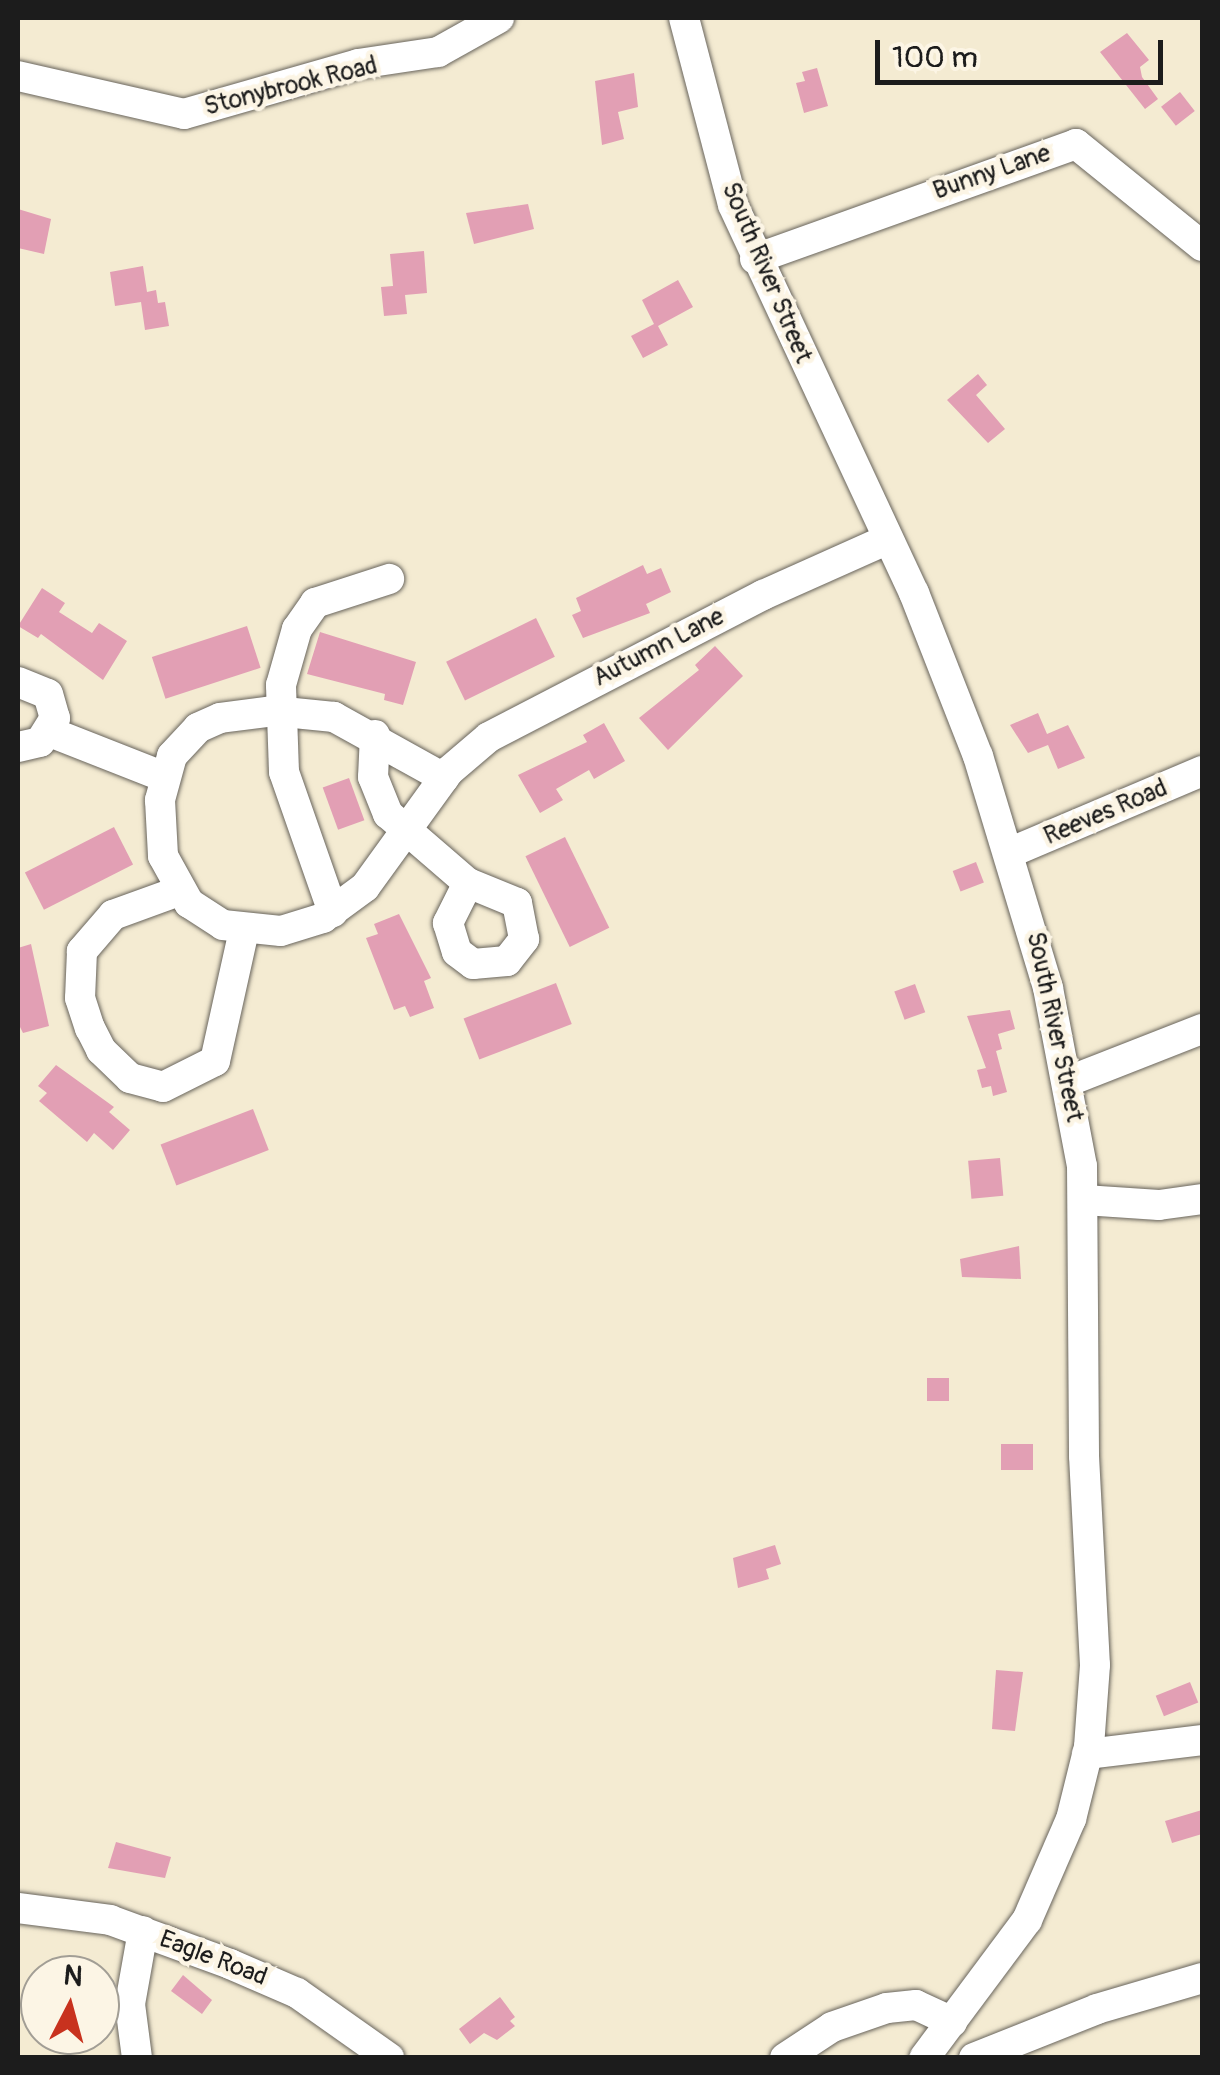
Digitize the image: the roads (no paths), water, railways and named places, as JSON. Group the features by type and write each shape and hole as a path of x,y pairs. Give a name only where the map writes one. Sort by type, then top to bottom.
{"street":[{"name":"Stonybrook Road","path":"18,76 184,114 358,64 438,52 499,18"},
{"name":"South River Street","path":"684,18 733,205 944,664 1009,853 1070,1081 1084,1200 1084,1456 1095,1665 1087,1754 1071,1819 1027,1920 924,2058"},
{"name":"Bunny Lane","path":"755,259 1076,144 1202,246"},
{"name":"Autumn Lane","path":"179,891 204,915 244,930 281,931 333,912 365,888 444,778 489,737 530,713 888,539"},
{"path":"333,912 284,772 279,711 289,652 306,612 327,597 389,579"},
{"path":"18,682 48,694 55,718 50,732 40,742 18,746"},
{"path":"244,930 215,1061 163,1086 130,1078 101,1050 90,1028 80,998 82,951 112,916 179,891 160,837 164,778 172,756 198,728 243,712 279,711 334,718 374,735 444,778"},
{"path":"50,732 164,778"},
{"path":"374,735 375,793 406,835 468,882"},
{"name":"Reeves Road","path":"1009,853 1202,771"},
{"path":"1070,1081 1202,1029"},
{"path":"1084,1200 1159,1205 1202,1199"},
{"path":"1087,1754 1202,1740"},
{"name":"Eagle Road","path":"18,1908 143,1931 296,1993 389,2058"},
{"path":"137,2058 130,2004 143,1931"},
{"path":"974,2058 1096,2009 1202,1978"},
{"path":"786,2058 844,2022 887,2008 916,2005 952,2022"}]}
